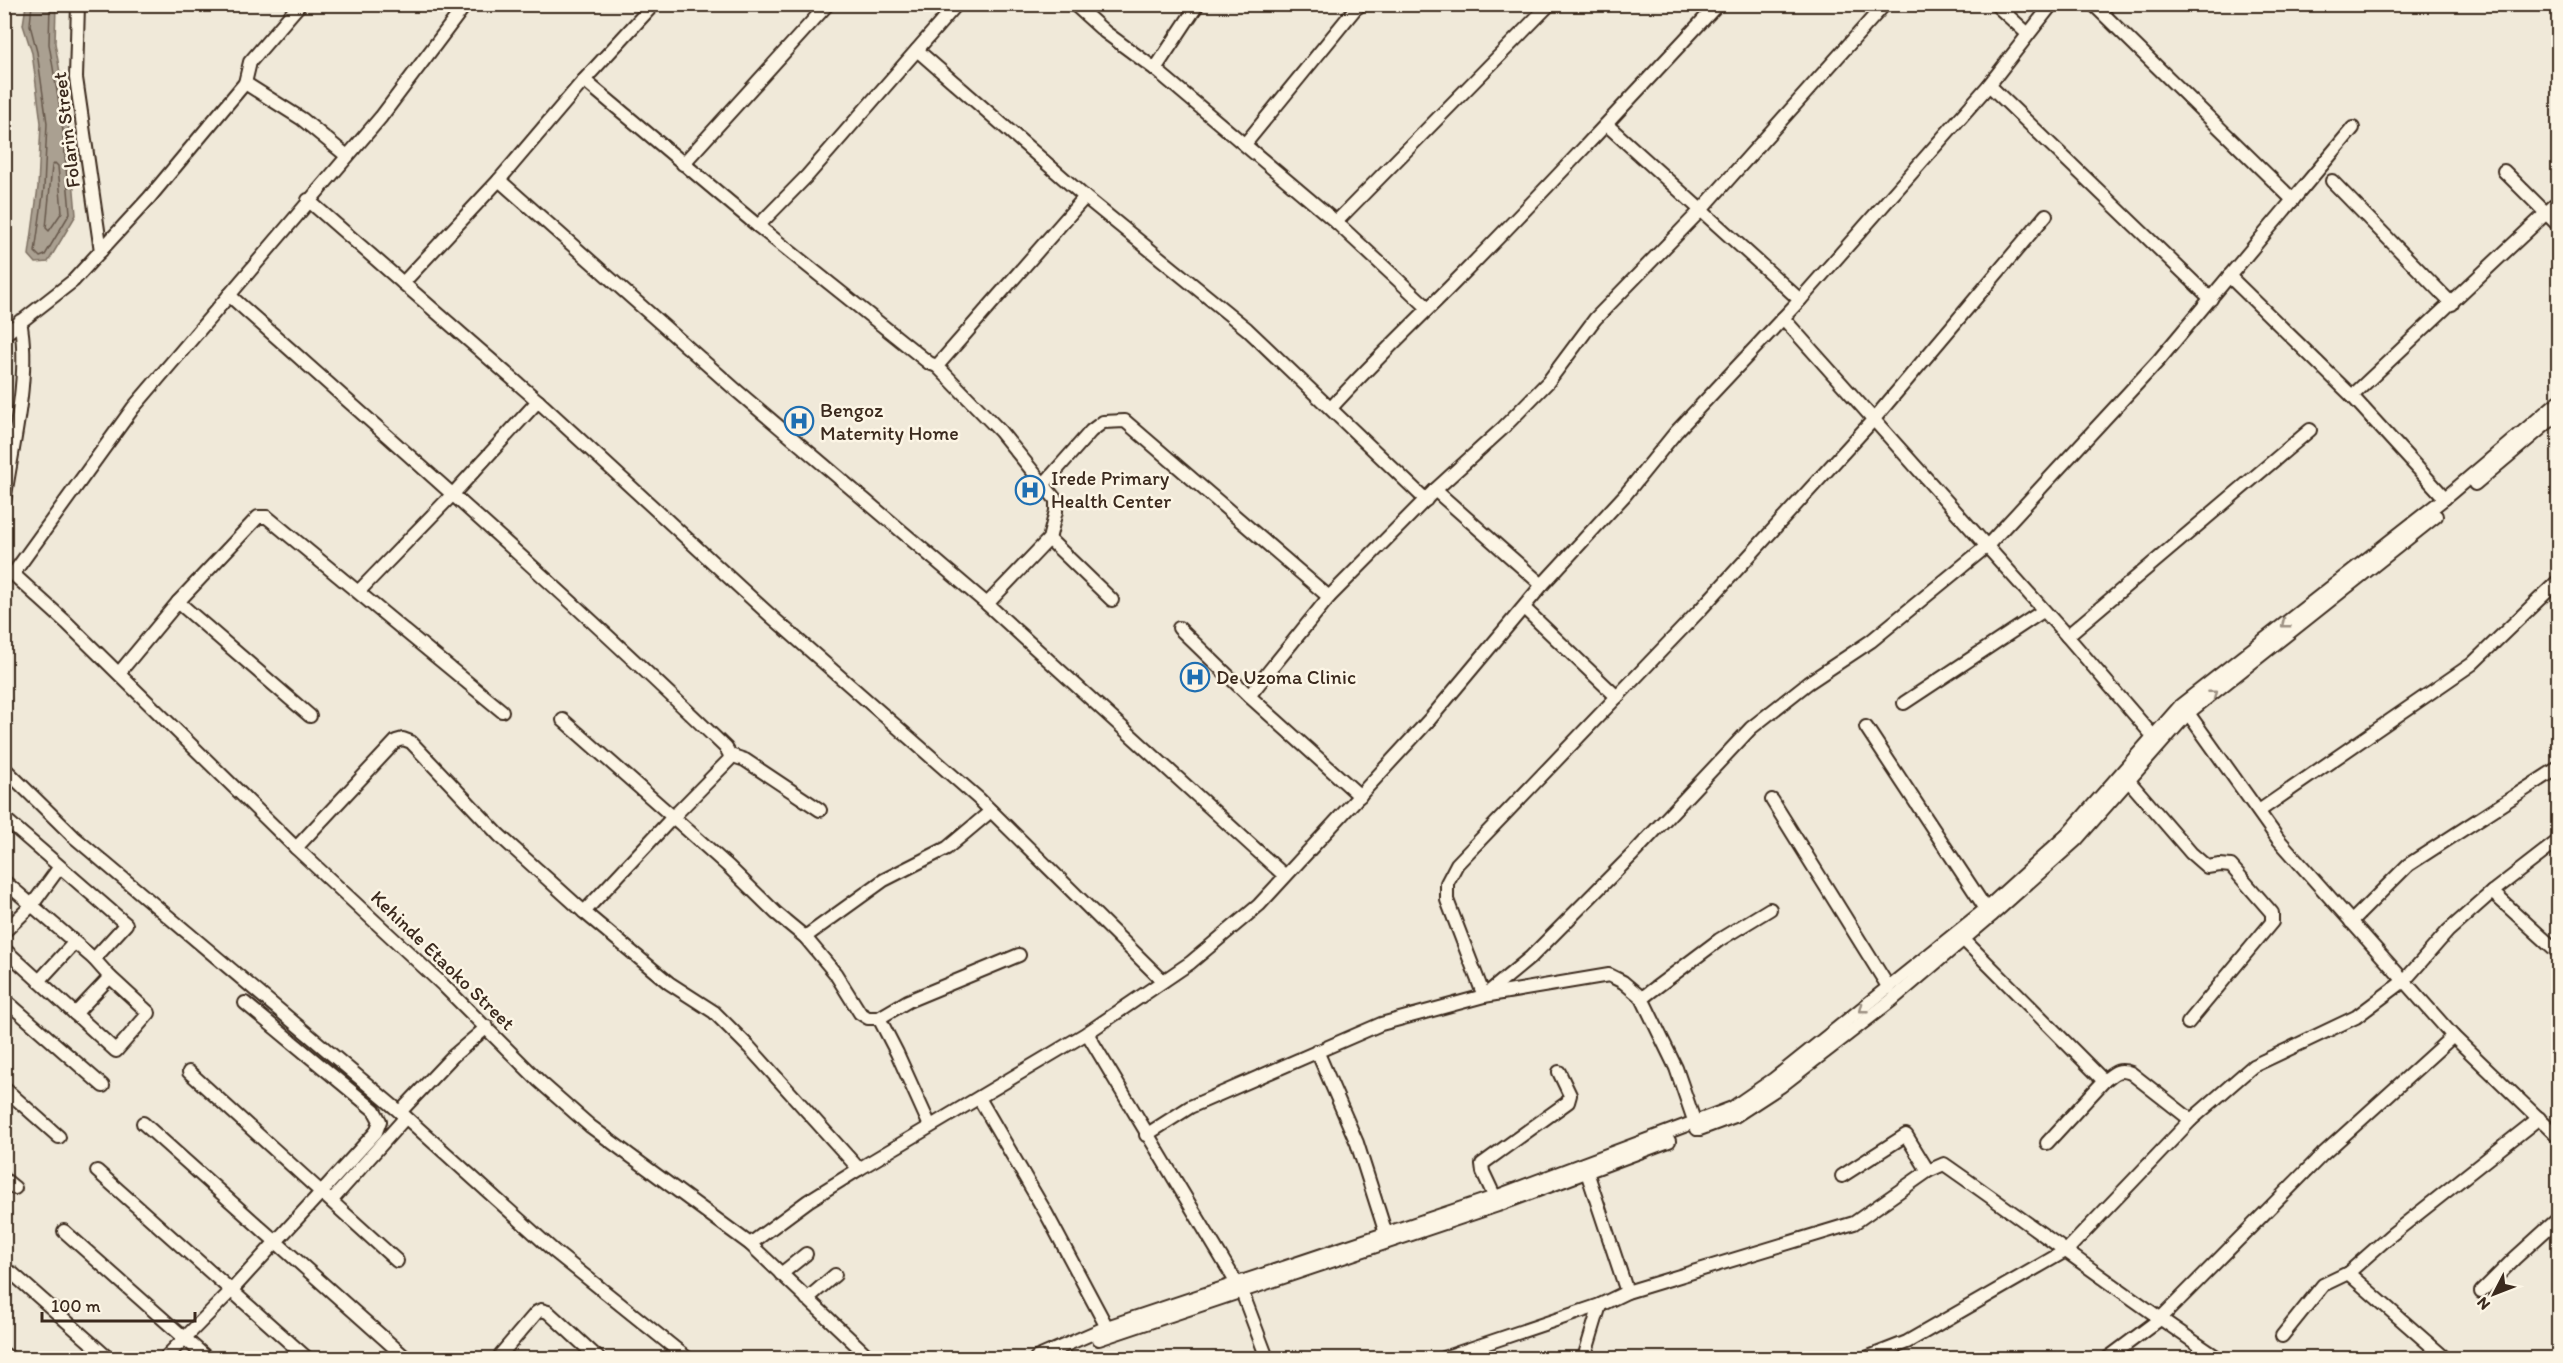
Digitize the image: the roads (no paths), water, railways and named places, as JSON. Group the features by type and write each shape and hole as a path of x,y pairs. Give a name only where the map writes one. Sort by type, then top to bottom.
{"street":[{"name":"Folarin Street","path":"78,4 76,78 101,251"},
{"path":"4,335 73,281 101,251 245,83 250,62 300,4"},
{"path":"9,573 132,408 381,117 466,4"},
{"path":"404,283 499,180 584,80 654,4"},
{"path":"683,164 828,4"},
{"path":"758,226 807,176 957,4"},
{"path":"1074,4 1129,52 1155,69 1336,222 1427,307"},
{"path":"1155,69 1198,4"},
{"path":"1336,222 1550,4"},
{"path":"1331,408 1380,354 1607,125 1718,4"},
{"path":"1249,696 1329,597 1435,490 1502,429 1548,382 1595,319 1702,208 1885,4"},
{"path":"1995,4 2028,34"},
{"path":"750,1244 808,1201 859,1168 1087,1033 1190,963 1259,905 1430,719 1542,585 1624,495 1676,432 1800,300 1989,85 2052,4"},
{"path":"2093,4 2293,200"},
{"path":"1245,144 1358,6"},
{"path":"917,50 1085,197 1247,329 1426,500"},
{"path":"584,80 758,226 929,363 937,366 1000,431 1044,484 1056,500 1056,511 1049,539 987,604"},
{"path":"245,83 302,119 347,156"},
{"path":"1989,85 2211,299"},
{"path":"1607,125 1702,208 1800,300"},
{"path":"1484,996 1531,957 1633,854 1751,728 1808,683 1871,640 1987,546 2114,411 2211,299 2353,128"},
{"path":"2504,171 2559,225"},
{"path":"499,180 737,392 987,604 1285,876"},
{"path":"2332,181 2452,304"},
{"path":"937,366 1085,197"},
{"path":"308,200 538,401 772,617 907,733 991,811 1163,981"},
{"path":"2352,396 2559,202"},
{"path":"1484,996 1447,900 1447,883 1457,864 1617,697 1874,419 2046,215"},
{"path":"2229,276 2352,396 2445,498"},
{"path":"229,296 453,494 639,665 730,754 745,760 820,810"},
{"path":"1783,318 2067,636 2153,736"},
{"path":"4,502 24,368 24,339 20,321"},
{"path":"359,591 453,494 538,401"},
{"path":"1696,1127 1732,1108 1774,1079 1986,909 2067,835 2187,700 2445,498 2559,402"},
{"path":"1036,1359 1109,1331 1496,1201 1696,1127 1735,1116 1781,1086 1892,1000 1964,939 2076,840 2188,713 2357,580 2559,414"},
{"path":"1044,484 1091,431 1103,422 1125,421 1329,597"},
{"path":"2067,636 2310,430"},
{"path":"1435,490 1542,585"},
{"path":"119,674 178,602 258,517 262,516 267,517 359,591 502,711"},
{"path":"1049,539 1112,600"},
{"name":"Kehinde Etaoko Street","path":"9,573 119,674 296,848 487,1027 539,1081 590,1126 750,1244 870,1359"},
{"path":"2259,811 2472,664 2559,581"},
{"path":"178,602 310,716"},
{"path":"1524,608 1617,697"},
{"path":"1904,703 2043,611"},
{"path":"1179,628 1249,696 1360,796"},
{"path":"2188,713 2278,839 2453,1036 2559,1137"},
{"path":"563,720 729,867 776,914 805,937 835,973 860,1013 868,1018 879,1018 908,1001 1019,955"},
{"path":"1866,727 1986,909"},
{"path":"296,848 396,741 403,739 411,742 499,835 584,912 669,983 714,1012 749,1047 859,1168"},
{"path":"584,912 673,817 726,765 730,754"},
{"path":"4,768 74,837 402,1115 554,1251 687,1359"},
{"path":"2351,922 2408,865 2559,768"},
{"path":"2128,780 2191,853 2207,867 2231,866 2272,913 2272,922 2188,1023"},
{"path":"1772,800 1889,988"},
{"path":"805,937 884,880 947,848 991,811"},
{"path":"4,818 126,924 94,959"},
{"path":"1866,1359 1907,1342 2067,1250 2191,1120 2253,1066 2356,1017 2405,980 2448,931 2492,892 2559,841"},
{"path":"4,932 32,905 59,867"},
{"path":"4,881 94,959 149,1013 116,1051 4,950"},
{"path":"2492,892 2559,952"},
{"path":"1642,998 1719,940 1770,909"},
{"path":"1964,939 2104,1081"},
{"path":"39,981 74,943"},
{"path":"1146,1135 1190,1107 1381,1024 1484,996 1609,975 1623,982 1642,998 1676,1068 1696,1127"},
{"path":"75,1014 110,977"},
{"path":"4,999 103,1086"},
{"path":"165,1359 231,1291 376,1132 380,1121 374,1110 245,1003"},
{"path":"879,1018 930,1126"},
{"path":"332,1200 453,1056 487,1027"},
{"path":"1087,1033 1239,1287 1267,1359"},
{"path":"2108,1359 2160,1319 2322,1155 2453,1036"},
{"path":"1317,1050 1357,1143 1388,1237"},
{"path":"2047,1143 2117,1070 2132,1073 2191,1120"},
{"path":"189,1072 397,1261"},
{"path":"1496,1201 1483,1172 1482,1164 1568,1102 1570,1095 1559,1072"},
{"path":"4,1088 59,1137"},
{"path":"979,1098 1046,1214 1109,1331"},
{"path":"2282,1336 2323,1285 2348,1273 2391,1235 2539,1118"},
{"path":"143,1122 406,1359"},
{"path":"1842,1176 1906,1135 1928,1171"},
{"path":"1443,1359 1600,1305 1627,1292 1854,1223 1928,1171 1944,1164 2218,1359"},
{"path":"1586,1169 1627,1292"},
{"path":"97,1171 307,1359"},
{"path":"4,1179 15,1188"},
{"path":"2481,1292 2515,1257 2559,1219"},
{"path":"64,1231 207,1359"},
{"path":"780,1274 806,1254"},
{"path":"12,1273 108,1359"},
{"path":"2348,1273 2445,1359"},
{"path":"807,1299 835,1275"},
{"path":"1584,1359 1600,1305"},
{"path":"503,1359 501,1354 541,1310 548,1312 598,1359"},
{"path":"1054,1359 1109,1331"},
{"path":"4,1354 10,1359"}],"water":[{"path":"26,5 56,5 55,43 68,120 76,215 48,262 36,263 29,255 38,187 41,123 32,53 23,25"}],"place":[{"name":"Bengoz Maternity Home","path":"799,421"},
{"name":"Irede Primary Health Center","path":"1030,490"},
{"name":"De Uzoma Clinic","path":"1195,677"}]}
